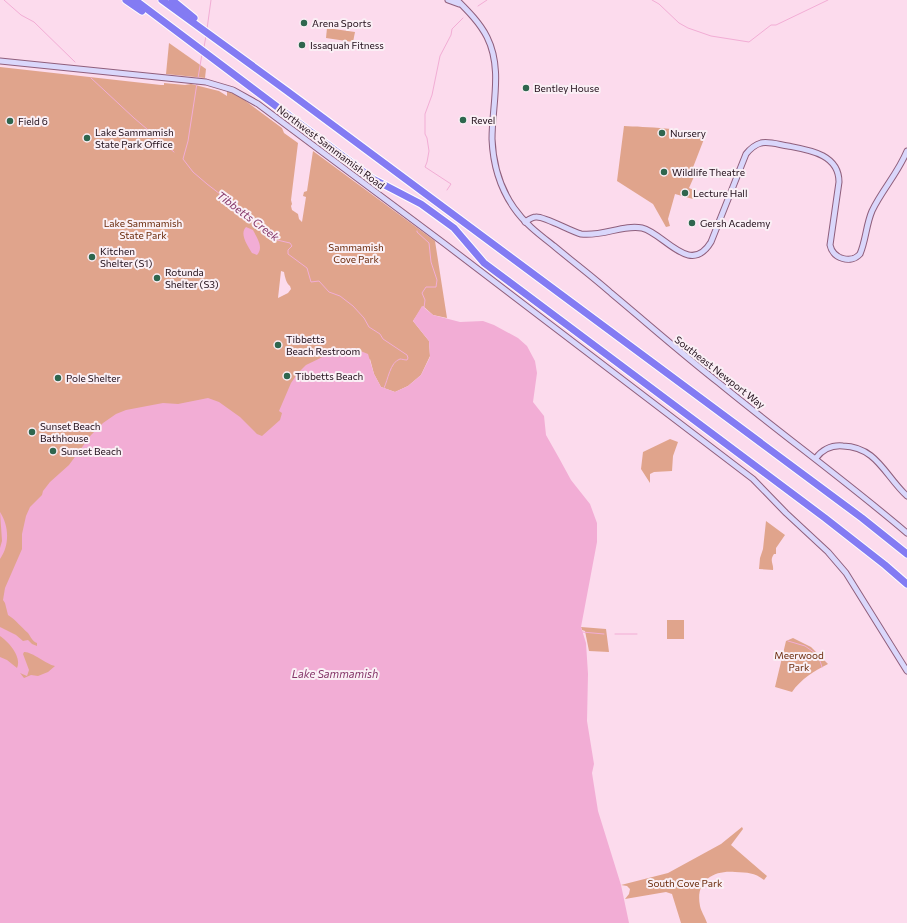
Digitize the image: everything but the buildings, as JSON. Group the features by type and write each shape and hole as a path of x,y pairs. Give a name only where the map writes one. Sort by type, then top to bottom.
{"highway":[{"path":"126,0 204,52"},
{"path":"135,0 373,179 421,204 454,228 484,263 830,522 907,584"},
{"path":"162,0 208,31"},
{"path":"172,0 208,31 258,70 862,518 907,554"}],"street":[{"path":"444,0 449,0 463,7"},
{"name":"Southeast Newport Way","path":"457,0 487,36 493,53 496,73 492,140 495,160 503,189 525,222 613,294 672,346 816,458 907,533"},
{"name":"Northwest Sammamish Road","path":"0,61 195,81 218,85 233,90 258,104 445,244 753,479 786,513 828,552 846,573 907,671"},
{"path":"525,222 533,218 540,217 567,229 587,234 640,228 653,232 671,247 689,255 701,253 708,246 746,154 756,145 769,143 816,153 827,158 834,166 839,178 830,245 834,254 837,256 845,259 853,259 860,254 871,212 878,198 902,162 907,151"},
{"path":"816,458 823,451 833,446 851,446 862,450 877,460 907,496"}],"green space":[{"path":"327,28 355,32 353,42 326,38"},
{"path":"169,43 206,69 205,78 166,74"},
{"name":"Lake Sammamish State Park","path":"0,67 161,85 164,85 164,83 185,85 191,84 219,91 227,96 227,91 235,93 282,128 284,133 298,143 291,206 292,210 298,214 299,219 302,222 306,197 303,196 304,192 307,191 313,151 435,241 447,318 433,315 423,306 413,321 429,341 430,356 421,375 408,386 395,392 381,387 374,374 370,359 74,665 71,674 40,687 0,675","holes":["281,271 284,272 291,289 288,293 278,298"]},
{"path":"624,126 677,130 704,137 692,170 696,172 689,188 696,191 693,199 675,194 668,219 670,226 666,227 653,204 617,181"},
{"path":"670,439 678,442 673,456 672,471 654,472 650,474 650,483 641,469 643,452"},
{"path":"766,521 785,535 776,548 776,554 773,556 773,570 759,569"},
{"path":"667,620 684,620 684,639 667,639"},
{"path":"581,627 606,629 609,652 589,651 585,631 582,630"},
{"name":"Meerwood Park","path":"793,638 811,647 828,664 799,683 792,692 775,687 786,641"},
{"name":"South Cove Park","path":"742,827 743,829 731,845 767,876 764,880 751,873 727,872 713,875 707,879 700,890 699,897 701,908 707,923 681,923 672,894 666,892 625,899 629,894 630,889 627,886 621,885 668,873 721,844"}],"water":[{"path":"246,227 253,230 259,242 260,249 257,255 252,253 245,240 243,233"},
{"name":"Lake Sammamish","path":"422,306 433,315 460,322 483,321 494,325 518,338 527,346 535,361 537,373 533,402 544,416 546,435 571,480 590,504 597,523 597,542 581,627 586,643 588,674 587,721 594,764 592,773 598,811 621,885 629,923 0,923 0,657 7,660 17,668 18,659 14,650 0,636 0,627 16,635 23,641 28,640 37,646 37,643 28,633 8,615 3,600 5,588 22,549 22,534 26,516 30,507 42,495 43,491 50,482 69,465 91,435 103,423 116,414 126,410 163,403 178,404 208,398 219,402 240,417 257,434 262,436 280,420 282,413 279,411 291,383 306,365 333,352 353,348 368,354 374,374 381,387 395,392 408,386 421,375 430,357 429,341 413,321","holes":["24,652 35,655 47,663 55,666 48,672 38,676 31,675 24,678 20,673 27,676 29,670 23,654"]},
{"path":"0,512 7,529 7,542 0,559 0,548 2,541"}],"waterway":[{"path":"4,0 21,15 34,22 75,62"},
{"name":"Tibbetts Creek","path":"207,29 211,0"},
{"path":"478,6 487,0"},
{"path":"652,0 659,4 679,23 688,28 711,36 749,42 771,25 776,25 828,0"},
{"path":"447,190 451,184 425,167 429,151 425,134 425,114 432,95 440,56 451,35 452,29 463,18"},
{"name":"Tibbetts Creek","path":"204,47 206,36"},
{"name":"Tibbetts Creek","path":"198,78 202,54"},
{"path":"91,78 134,118 174,152"},
{"name":"Tibbetts Creek","path":"197,83 188,141 183,159 193,172 250,217 271,236 277,240 290,243 292,246 288,250 288,254 307,268 311,282 319,281 329,292 340,296 353,306 364,318 369,327 380,334 383,339 407,355 407,360 400,359 394,364 384,388"},
{"path":"417,231 429,243 431,262 437,280 436,287 426,287 422,293 425,300 424,308"},
{"path":"582,632 604,634"},
{"path":"615,634 637,634"},
{"path":"788,641 805,646 818,655 822,667"}],"place":[{"name":"Arena Sports","path":"304,23"},
{"name":"Issaquah Fitness","path":"302,45"},
{"name":"Bentley House","path":"526,88"},
{"name":"Revel","path":"463,120"},
{"name":"Field 6","path":"10,121"},
{"name":"Nursery","path":"662,133"},
{"name":"Lake Sammamish State Park Office","path":"87,138"},
{"name":"Wildlife Theatre","path":"664,172"},
{"name":"Lecture Hall","path":"685,193"},
{"name":"Gersh Academy","path":"692,223"},
{"name":"Kitchen Shelter (S1)","path":"92,257"},
{"name":"Rotunda Shelter (S3)","path":"157,278"},
{"name":"Tibbetts Beach Restroom","path":"278,345"},
{"name":"Tibbetts Beach","path":"287,376"},
{"name":"Pole Shelter","path":"58,378"},
{"name":"Sunset Beach Bathhouse","path":"32,432"},
{"name":"Sunset Beach","path":"53,451"}],"park label":[{"name":"Sammamish Cove Park","path":"356,252"}]}
